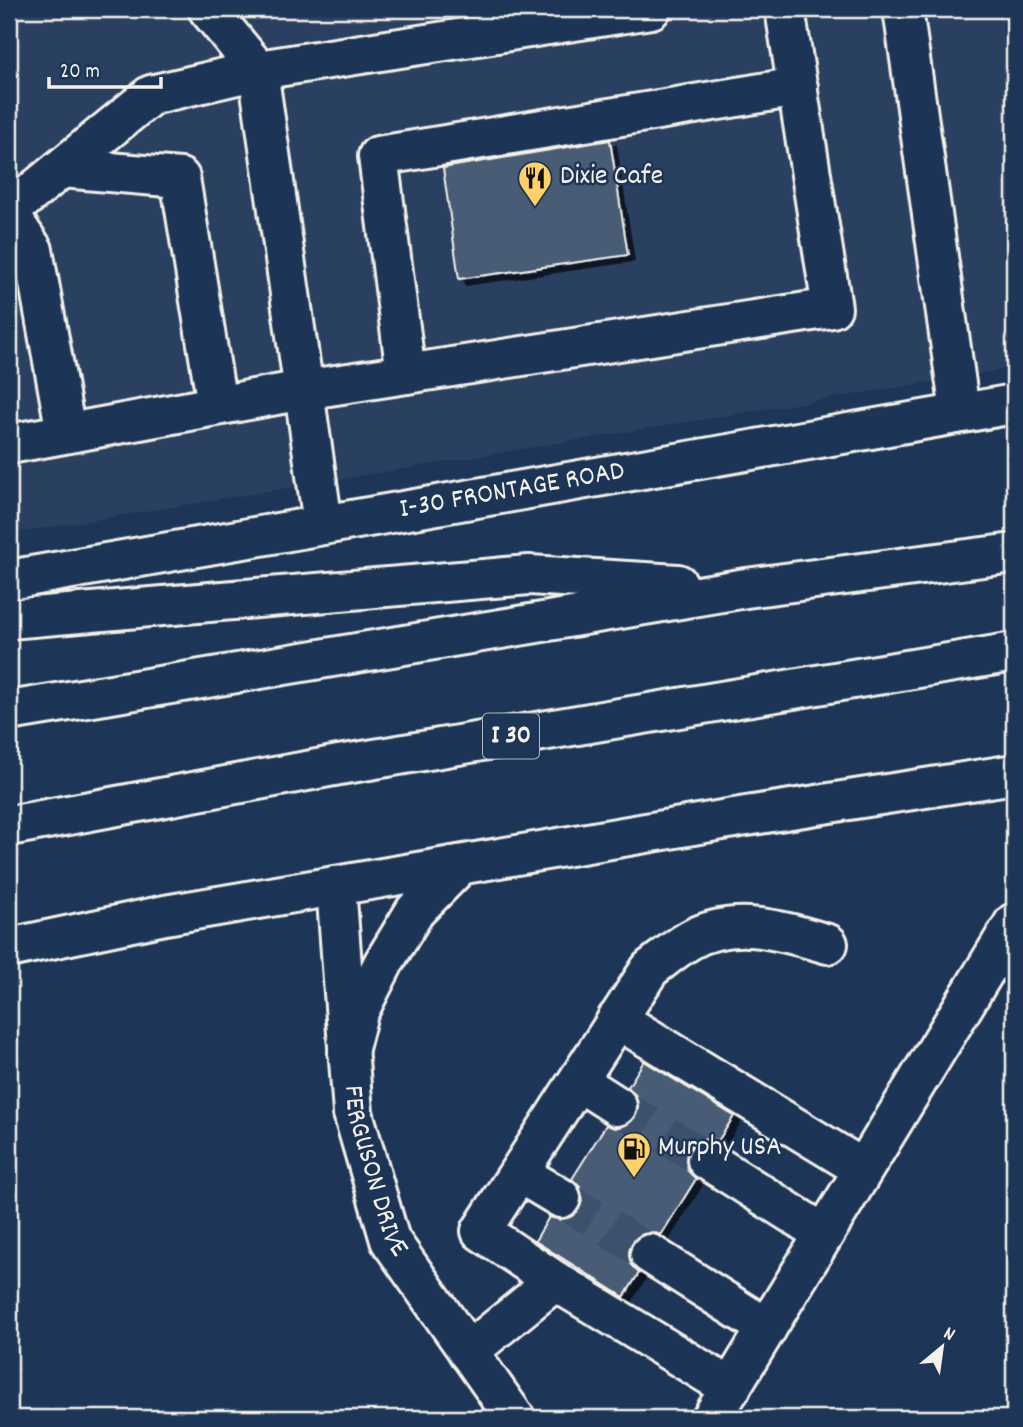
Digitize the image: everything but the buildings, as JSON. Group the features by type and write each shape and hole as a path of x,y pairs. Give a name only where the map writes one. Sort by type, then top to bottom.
{"main road":[{"path":"208,9 258,70 323,524"},
{"path":"66,433 33,250 9,213 151,95 258,70 563,16 651,9"},
{"path":"9,444 303,390 832,308 785,9"},
{"path":"903,9 960,412"},
{"path":"406,374 378,156 798,88"},
{"path":"62,168 180,178 217,405"},
{"name":"I-30 FRONTAGE ROAD","path":"9,580 1014,404"},
{"path":"9,711 746,588 1014,553"},
{"path":"9,619 529,575 746,588"},
{"name":"I 30","path":"9,826 339,765 1014,652"},
{"path":"9,948 164,915 734,818 1014,774"},
{"path":"348,1052 358,1013 384,962 415,911 460,865"},
{"name":"FERGUSON DRIVE","path":"335,886 353,1113 390,1240 515,1418"},
{"path":"828,944 771,928 729,926 691,940 650,969 481,1231 555,1281 722,1403 1014,923"},
{"path":"617,1019 863,1169"},
{"path":"578,1081 617,1106"},
{"path":"707,1160 824,1234"},
{"path":"519,1173 561,1198"},
{"path":"650,1254 767,1328"},
{"path":"468,1352 555,1281"}],"shaded area":[{"path":"9,9 1014,9 1014,368 9,534"}],"tunnel":[{"path":"617,1106 707,1160"},
{"path":"561,1198 650,1254"}],"place":[{"name":"Dixie Cafe","path":"535,208"},
{"name":"Murphy USA","path":"634,1179"}]}
